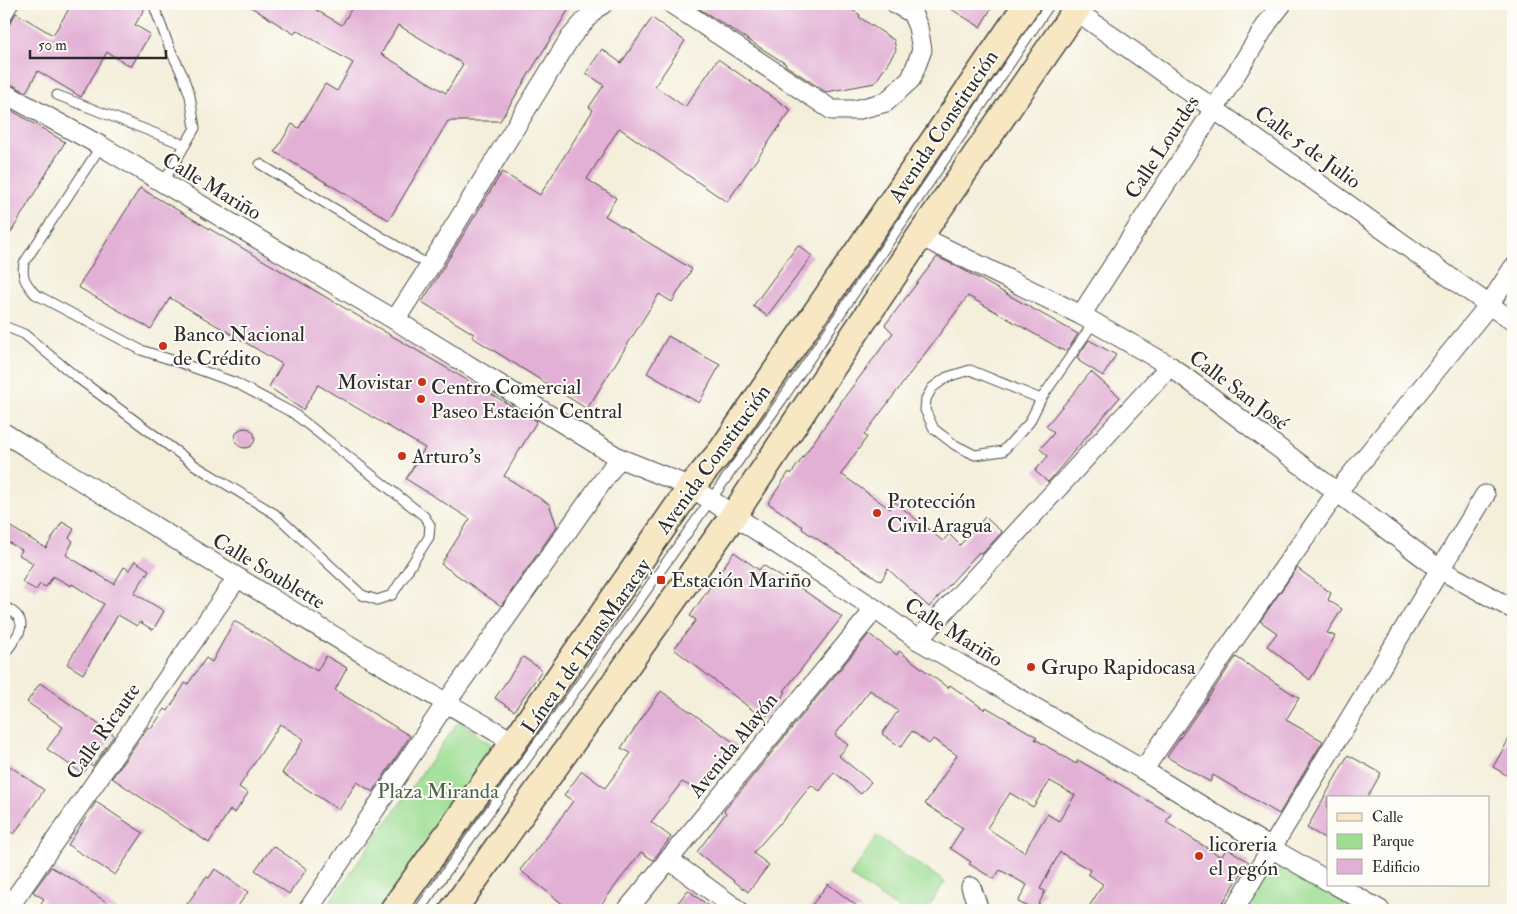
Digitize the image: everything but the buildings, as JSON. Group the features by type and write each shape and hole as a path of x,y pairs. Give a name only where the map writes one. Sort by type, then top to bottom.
{"street":[{"path":"395,320 570,38 595,8 603,4"},
{"path":"672,4 832,110 856,110 886,102 911,79 922,50 918,27 912,14 896,4"},
{"name":"Avenida Constitución","path":"393,910 514,742 701,494 722,450 1027,4"},
{"name":"Calle Lourdes","path":"1087,318 1214,108 1268,22 1282,4"},
{"name":"Avenida Constitución","path":"453,910 733,516 920,236 1078,7"},
{"name":"Calle 5 de Julio","path":"1078,7 1214,108 1513,322"},
{"name":"Calle Mariño","path":"4,93 101,146 395,320 620,458 701,494 875,609 918,640 1143,770 1327,880"},
{"name":"Calle San José","path":"920,236 1087,318 1170,366 1439,569 1513,609"},
{"path":"1143,770 1337,492 1489,305 1513,268"},
{"path":"918,640 1170,366"},
{"name":"Calle Soublette","path":"4,433 237,578 514,742"},
{"path":"308,910 446,703 620,458"},
{"path":"1234,910 1485,495"},
{"name":"Calle Ricaute","path":"7,910 237,578"},
{"name":"Avenida Alayón","path":"626,910 875,609"},
{"path":"668,859 738,910"},
{"path":"1338,886 1380,910"},
{"path":"971,887 979,910"}],"lane":[{"path":"4,21 14,4"},
{"path":"155,4 155,9 170,49 184,76 190,96 195,128 163,183"},
{"name":"Línea 1 de TransMaracay","path":"419,910 701,494 781,400 1050,4"},
{"path":"57,95 185,145"},
{"path":"4,326 24,334 75,376 196,466 275,514 362,595 377,600 392,595 429,537 430,525 424,516 293,413 236,383 141,350 36,294 26,284 22,271 24,263 101,146"},
{"path":"260,164 430,266"},
{"path":"1040,399 970,370 947,377 932,388 926,399 925,410 934,429 955,445 975,455 1003,451 1028,423 1087,318"},
{"path":"4,606 18,616 22,623 22,628 4,655"}],"green space":[{"name":"Plaza Miranda","path":"459,721 498,749 382,910 324,910"},
{"path":"877,836 945,882 926,910 900,910 850,876"},
{"path":"1271,848 1327,880 1327,886 1338,886 1381,910 1234,910"}],"place":[{"name":"Banco Nacional de Crédito","path":"163,346"},
{"name":"Movistar","path":"422,382"},
{"name":"Centro Comercial Paseo Estación Central","path":"421,399"},
{"name":"Arturo's","path":"402,456"},
{"name":"Protección Civil Aragua","path":"877,513"},
{"name":"Estación Mariño","path":"661,580"},
{"name":"Grupo Rapidocasa","path":"1031,667"},
{"name":"licoreria el pegón","path":"1199,856"}]}
